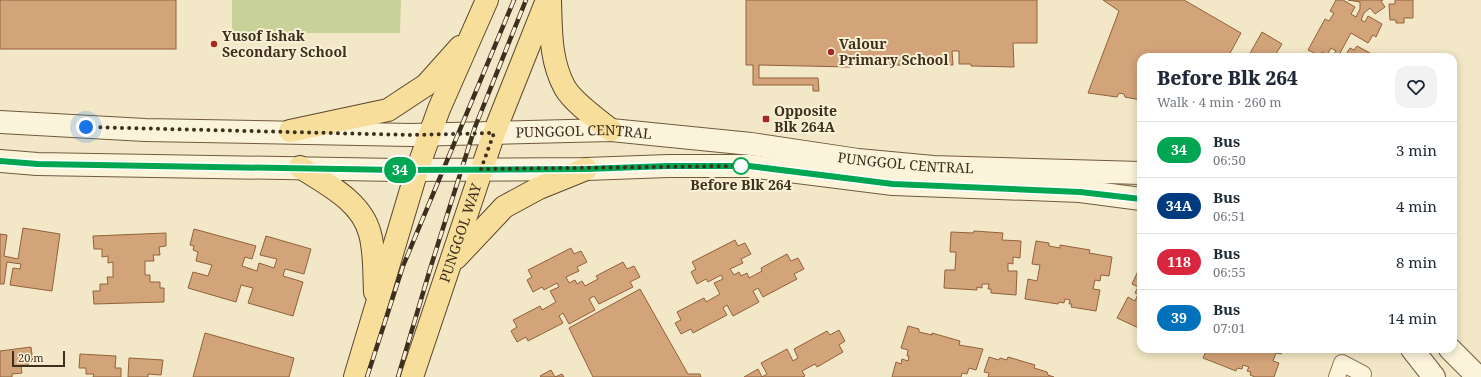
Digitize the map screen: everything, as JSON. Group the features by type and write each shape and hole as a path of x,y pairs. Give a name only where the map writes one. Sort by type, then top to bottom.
{"main road":[{"path":"355,377 417,170 439,108 487,0"},
{"path":"548,0 553,59 566,89 593,116 611,130"},
{"name":"PUNGGOL WAY","path":"412,377 452,262 481,169 548,0"},
{"path":"290,131 388,110 426,85 473,33"},
{"name":"PUNGGOL CENTRAL","path":"0,122 145,130 431,134 611,130 752,144 858,160 933,167 1137,173"},
{"name":"PUNGGOL CENTRAL","path":"0,161 38,164 417,170 749,166 893,184 1080,192 1137,199"},
{"path":"300,167 343,195 361,213 370,233 376,303"},
{"path":"452,262 504,207 539,188 586,169"},
{"path":"1415,353 1434,377"},
{"path":"1454,353 1478,377"}],"street":[{"path":"1339,370 1363,376"}],"green space":[{"path":"232,0 401,0 400,33 232,33"}],"building":[{"path":"0,0 176,0 176,49 0,49"},
{"path":"746,0 1037,0 1037,43 1013,43 1014,67 971,66 971,64 959,64 959,51 952,51 953,65 851,65 850,67 759,65 759,78 818,78 819,91 813,91 813,85 753,85 753,65 746,65"},
{"path":"1103,0 1184,0 1241,33 1230,53 1137,53 1137,99 1125,97 1124,94 1119,93 1117,97 1088,93 1119,11"},
{"path":"1336,0 1343,0 1355,7 1351,14 1356,17 1360,9 1360,2 1348,0 1383,0 1381,1 1385,7 1375,14 1370,8 1364,13 1361,20 1365,22 1368,16 1382,24 1376,37 1373,35 1368,43 1351,33 1340,53 1335,53 1336,51 1331,48 1328,53 1314,53 1308,50 1325,19 1329,21 1334,13 1330,11"},
{"path":"1395,0 1413,0 1413,18 1404,18 1404,23 1396,23 1396,20 1390,20 1389,4 1395,4"},
{"path":"1262,32 1282,44 1276,53 1250,53"},
{"path":"1357,46 1370,53 1347,53 1350,48 1354,50"},
{"path":"23,228 60,234 52,291 10,285 13,268 20,269 21,264 7,262 4,284 0,284 0,234 7,235 4,256 18,259"},
{"path":"194,229 256,246 252,259 245,257 242,266 257,271 259,263 274,268 277,259 260,255 266,236 311,249 304,274 285,269 283,276 303,282 293,316 248,303 253,288 241,285 236,302 188,288 193,272 208,276 212,265 196,261 198,252 193,250 194,246 190,245"},
{"path":"974,231 1003,233 1002,240 1021,241 1020,258 1013,257 1013,264 1008,263 1008,271 1017,271 1016,295 991,293 991,289 988,289 989,284 982,284 982,288 977,287 977,290 944,288 945,270 955,270 956,252 950,252 951,232 973,233"},
{"path":"166,233 166,246 159,247 160,255 153,255 154,261 145,261 145,275 150,275 150,282 160,282 160,288 164,288 164,302 94,304 93,291 100,291 100,284 108,284 107,277 113,277 113,262 108,263 108,256 102,257 102,249 94,249 93,236"},
{"path":"735,240 738,246 745,243 751,254 741,259 743,263 730,269 734,275 739,272 741,276 747,273 749,278 762,271 761,268 787,254 791,261 798,258 804,269 794,274 797,279 763,297 758,288 753,291 759,302 733,316 727,305 723,308 727,315 693,333 691,329 681,334 675,323 681,320 677,312 704,298 706,302 720,294 714,283 723,279 721,275 708,282 706,279 697,284 691,272 696,269 692,262"},
{"path":"1036,241 1049,243 1049,246 1060,248 1060,245 1090,250 1089,253 1112,257 1109,276 1101,275 1100,281 1095,280 1093,289 1100,290 1096,311 1071,307 1072,304 1069,304 1070,300 1065,299 1064,303 1059,302 1058,304 1025,299 1028,279 1037,281 1040,265 1032,264"},
{"path":"571,248 574,254 581,251 587,262 577,267 579,271 566,277 569,283 575,280 577,284 582,281 585,286 598,279 596,276 623,262 627,269 634,266 640,277 630,282 633,287 599,304 594,296 589,299 595,310 569,324 563,313 559,316 563,323 528,341 526,337 517,342 511,331 517,327 513,320 540,306 542,310 556,302 550,291 559,287 557,283 544,290 542,287 533,292 527,280 532,277 528,270"},
{"path":"1137,273 1137,286 1132,284"},
{"path":"640,289 688,374 700,374 701,377 593,377 569,328"},
{"path":"1137,296 1137,327 1117,318 1128,297 1135,301"},
{"path":"908,326 919,329 919,332 932,335 932,333 960,341 959,345 983,349 976,370 969,368 967,374 962,373 961,377 892,377 896,362 901,364 902,359 908,361 908,350 901,348"},
{"path":"839,330 845,341 839,345 843,352 817,367 815,364 802,371 805,376 762,377 767,374 761,363 787,349 793,361 798,358 794,349 827,331 830,335"},
{"path":"205,333 294,358 289,377 193,377"},
{"path":"31,347 33,361 28,362 28,365 21,366 22,373 12,374 12,377 0,377 0,351"},
{"path":"1205,353 1276,353 1273,361 1279,363 1274,377 1255,377 1250,375 1251,372 1247,371 1249,367 1243,365 1242,369 1237,368 1236,371 1203,358"},
{"path":"80,354 116,356 115,368 121,368 121,377 93,377 94,374 86,374 86,368 79,368"},
{"path":"989,357 999,360 1000,358 1007,360 1008,357 1035,365 1034,368 1047,372 1048,375 1054,377 988,377 989,373 984,372"},
{"path":"129,358 163,360 161,375 148,374 148,377 128,377"},
{"path":"758,369 762,377 744,377"},
{"path":"551,370 555,377 540,376"},
{"path":"562,374 564,377 555,377"}],"railway":[{"path":"367,377 403,266 514,0"},
{"path":"398,377 475,127 526,0"}],"bus line":[{"name":"34","path":"0,161 38,164 300,167 397,170 749,166 893,184 1080,192 1137,199"}],"place":[{"name":"Yusof Ishak Secondary School","path":"214,44"},
{"name":"Valour Primary School","path":"831,52"},
{"name":"Opposite Blk 264A","path":"766,119"},
{"name":"Before Blk 264","path":"741,166"}],"route":[{"path":"86,127 145,130 290,131 411,135 494,133 481,169 586,169 668,166 741,166"}]}
